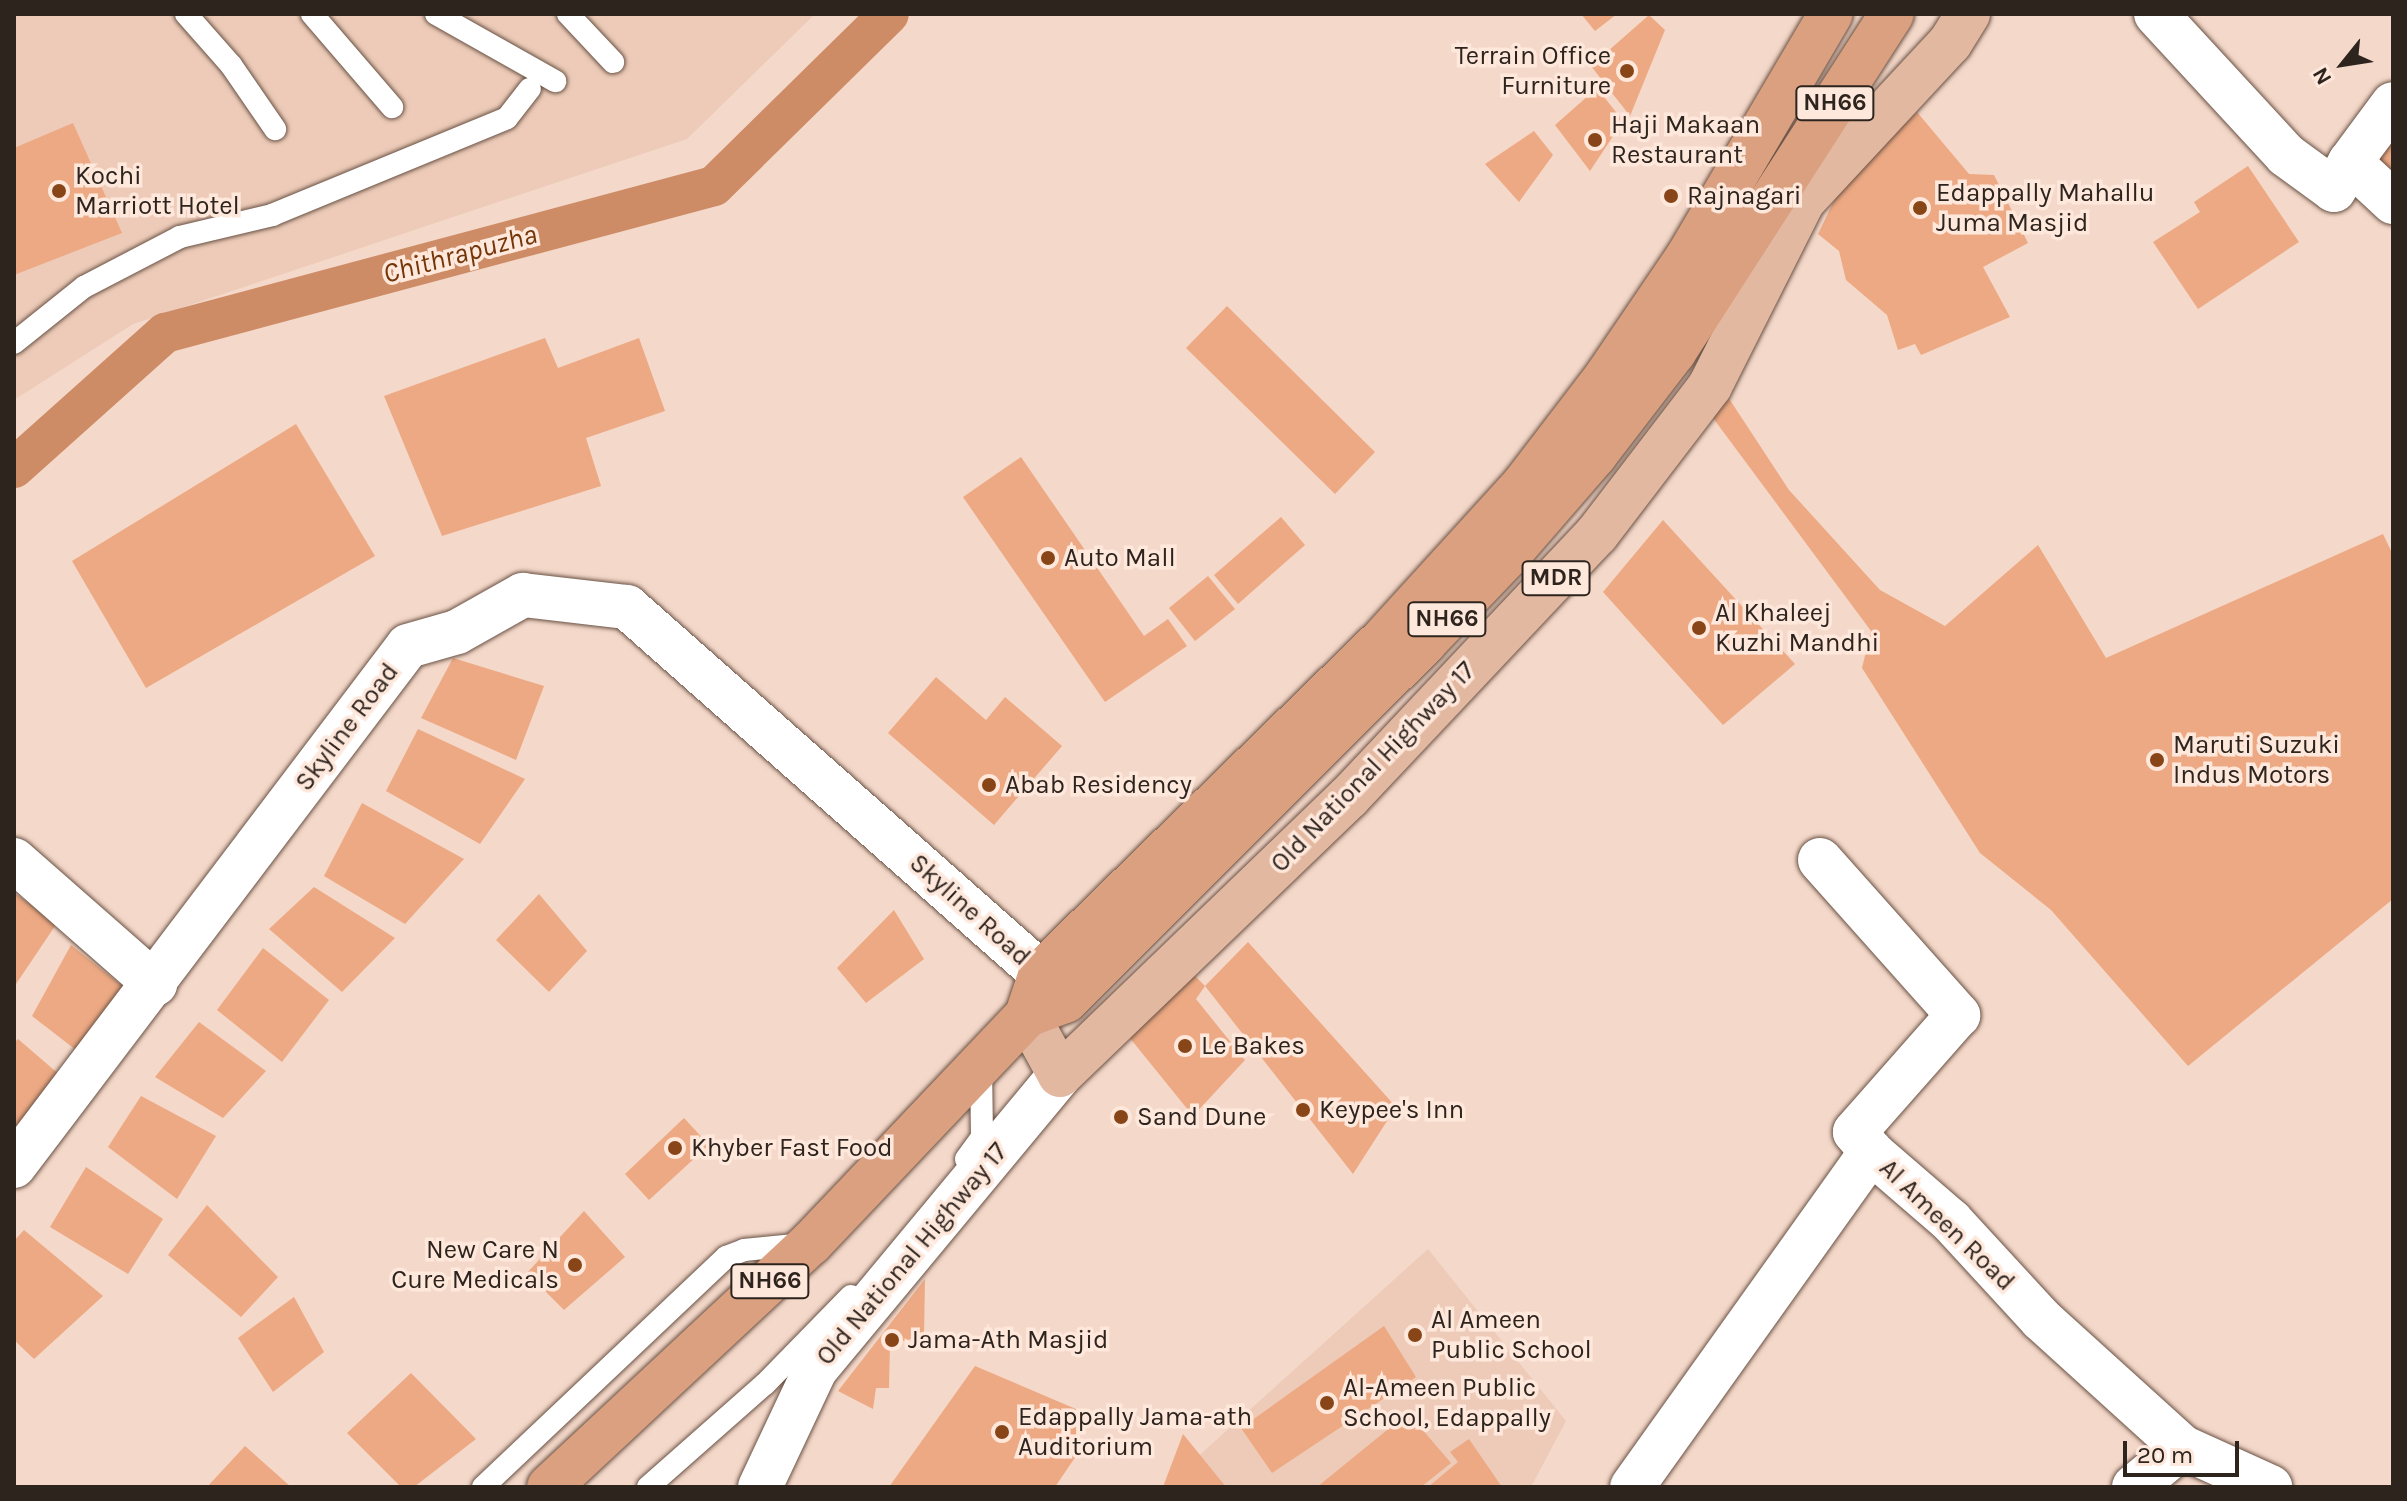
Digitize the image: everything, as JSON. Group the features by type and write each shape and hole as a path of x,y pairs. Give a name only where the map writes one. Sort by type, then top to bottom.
{"highway":[{"name":"NH66","path":"549,1487 810,1244 1027,1015 1041,973 1386,636 1525,483 1606,377 1687,258 1831,14"},
{"name":"NH66","path":"1027,1015 1065,1001 1511,552 1595,455 1791,197 1892,14"}],"main road":[{"name":"Old National Highway 17","path":"1060,1075 1349,797 1597,534 1710,386 1791,197 1950,43 1968,14"},
{"path":"1027,1015 1060,1075"}],"street":[{"path":"2156,14 2286,155 2334,190 2350,162 2393,104"},
{"path":"2350,162 2393,202"},
{"name":"Skyline Road","path":"14,1166 155,984 408,646 457,632 523,595 627,607 1041,973"},
{"path":"14,860 155,984"},
{"path":"1820,860 1958,1015 1855,1132 1871,1152"},
{"name":"Old National Highway 17","path":"760,1487 815,1370 1060,1075"},
{"name":"Al Ameen Road","path":"1632,1487 1871,1152 1951,1221 2041,1319 2182,1447 2270,1487"},
{"path":"2134,1487 2182,1447"}],"lane":[{"path":"186,14 231,65 275,129"},
{"path":"312,14 392,107"},
{"path":"436,14 555,81"},
{"path":"568,14 613,62"},
{"path":"14,343 84,287 180,237 272,215 507,118 530,89"},
{"path":"648,1487 765,1384 876,1270 930,1207 982,1137 981,1065"},
{"path":"483,1487 726,1257 762,1247 810,1244"}],"shaded area":[{"path":"14,14 815,14 687,139 133,324 14,400"},
{"name":"Al Ameen Public School","path":"1428,1249 1566,1421 1531,1487 1164,1487"}],"building":[{"path":"1581,14 1617,14 1595,31"},
{"path":"1649,15 1665,30 1630,116 1591,66"},
{"path":"1597,88 1623,121 1590,171 1555,125"},
{"name":"Edappally Mahallu Juma Masjid","path":"1917,112 1969,174 1994,175 2028,243 1983,267 2010,317 1921,355 1915,344 1898,350 1887,315 1846,280 1839,251 1818,234 1843,182"},
{"name":"Kochi Marriott Hotel","path":"73,123 122,233 14,275 14,148"},
{"path":"1534,131 1553,155 1519,202 1485,164"},
{"path":"2393,138 2393,186 2369,161"},
{"path":"2248,166 2299,242 2198,309 2153,242 2200,212 2194,202"},
{"path":"1227,306 1375,452 1335,494 1186,348"},
{"path":"545,338 558,368 639,338 665,411 586,438 601,486 442,536 384,396"},
{"name":"Maruti Suzuki Indus Motors","path":"1726,394 1789,490 1880,590 1945,626 2038,545 2106,658 2383,534 2393,555 2393,899 2188,1066 2051,910 1980,853 1862,668 1871,631 1713,418"},
{"path":"296,424 375,556 146,688 72,561"},
{"name":"Auto Mall","path":"1021,457 1144,636 1168,619 1187,646 1105,702 963,497"},
{"path":"1281,517 1305,545 1238,604 1214,575"},
{"name":"Al Khaleej Kuzhi Mandhi","path":"1663,520 1795,664 1723,725 1603,592"},
{"path":"1208,576 1235,609 1195,641 1169,608"},
{"path":"453,658 544,686 516,760 421,718"},
{"name":"Abab Residency","path":"936,677 986,720 1005,697 1062,746 994,825 888,733"},
{"path":"418,729 525,779 480,844 386,791"},
{"path":"362,803 464,859 405,924 324,876"},
{"path":"314,887 395,938 342,992 269,929"},
{"path":"14,893 57,923 14,987"},
{"path":"539,894 587,951 549,992 496,940"},
{"path":"894,910 924,959 866,1003 837,968"},
{"path":"1248,942 1396,1107 1353,1174 1205,986"},
{"path":"71,945 126,989 76,1050 32,1016"},
{"path":"263,948 329,1000 282,1062 217,1010"},
{"name":"Le Bakes","path":"1187,968 1205,986 1196,999 1245,1060 1193,1116 1125,1032"},
{"path":"199,1022 266,1071 223,1118 155,1077"},
{"path":"18,1039 61,1076 14,1130 14,1043"},
{"path":"141,1096 216,1136 177,1199 108,1147"},
{"path":"684,1118 709,1145 649,1200 625,1174"},
{"path":"86,1167 163,1219 128,1274 50,1227"},
{"path":"207,1205 278,1277 241,1317 168,1255"},
{"name":"New Care N Cure Medicals","path":"584,1211 625,1257 564,1310 527,1273"},
{"path":"24,1230 103,1296 34,1359 14,1340 14,1241"},
{"name":"Jama-Ath Masjid","path":"925,1279 924,1336 890,1344 889,1388 876,1388 873,1409 838,1391"},
{"path":"294,1297 324,1352 273,1392 238,1338"},
{"name":"Al-Ameen Public School, Edappally","path":"1384,1326 1416,1377 1272,1473 1241,1428"},
{"name":"Edappally Jama-ath Auditorium","path":"975,1366 1076,1409 1076,1456 1055,1487 889,1487"},
{"path":"411,1373 476,1439 414,1487 401,1487 347,1433"},
{"name":"Al-Ameen Public School, Edappally","path":"1408,1413 1451,1463 1421,1487 1317,1487"},
{"path":"1183,1434 1226,1487 1163,1487"},
{"name":"Al-Ameen Public School, Edappally","path":"1469,1439 1502,1487 1428,1487 1458,1462 1450,1452"},
{"path":"245,1446 291,1487 207,1487"}],"waterway":[{"name":"Chithrapuzha","path":"14,468 165,333 714,186 889,14"}],"place":[{"name":"Terrain Office Furniture","path":"1627,71"},
{"name":"Haji Makaan Restaurant","path":"1595,140"},
{"name":"Kochi Marriott Hotel","path":"59,191"},
{"name":"Rajnagari","path":"1671,196"},
{"name":"Edappally Mahallu Juma Masjid","path":"1920,208"},
{"name":"Auto Mall","path":"1048,558"},
{"name":"Al Khaleej Kuzhi Mandhi","path":"1699,628"},
{"name":"Maruti Suzuki Indus Motors","path":"2157,760"},
{"name":"Abab Residency","path":"989,785"},
{"name":"Le Bakes","path":"1185,1046"},
{"name":"Keypee's Inn","path":"1303,1110"},
{"name":"Sand Dune","path":"1121,1117"},
{"name":"Khyber Fast Food","path":"675,1148"},
{"name":"New Care N Cure Medicals","path":"575,1265"},
{"name":"Al Ameen Public School","path":"1415,1335"},
{"name":"Jama-Ath Masjid","path":"892,1340"},
{"name":"Al-Ameen Public School, Edappally","path":"1327,1403"},
{"name":"Edappally Jama-ath Auditorium","path":"1002,1432"}]}
